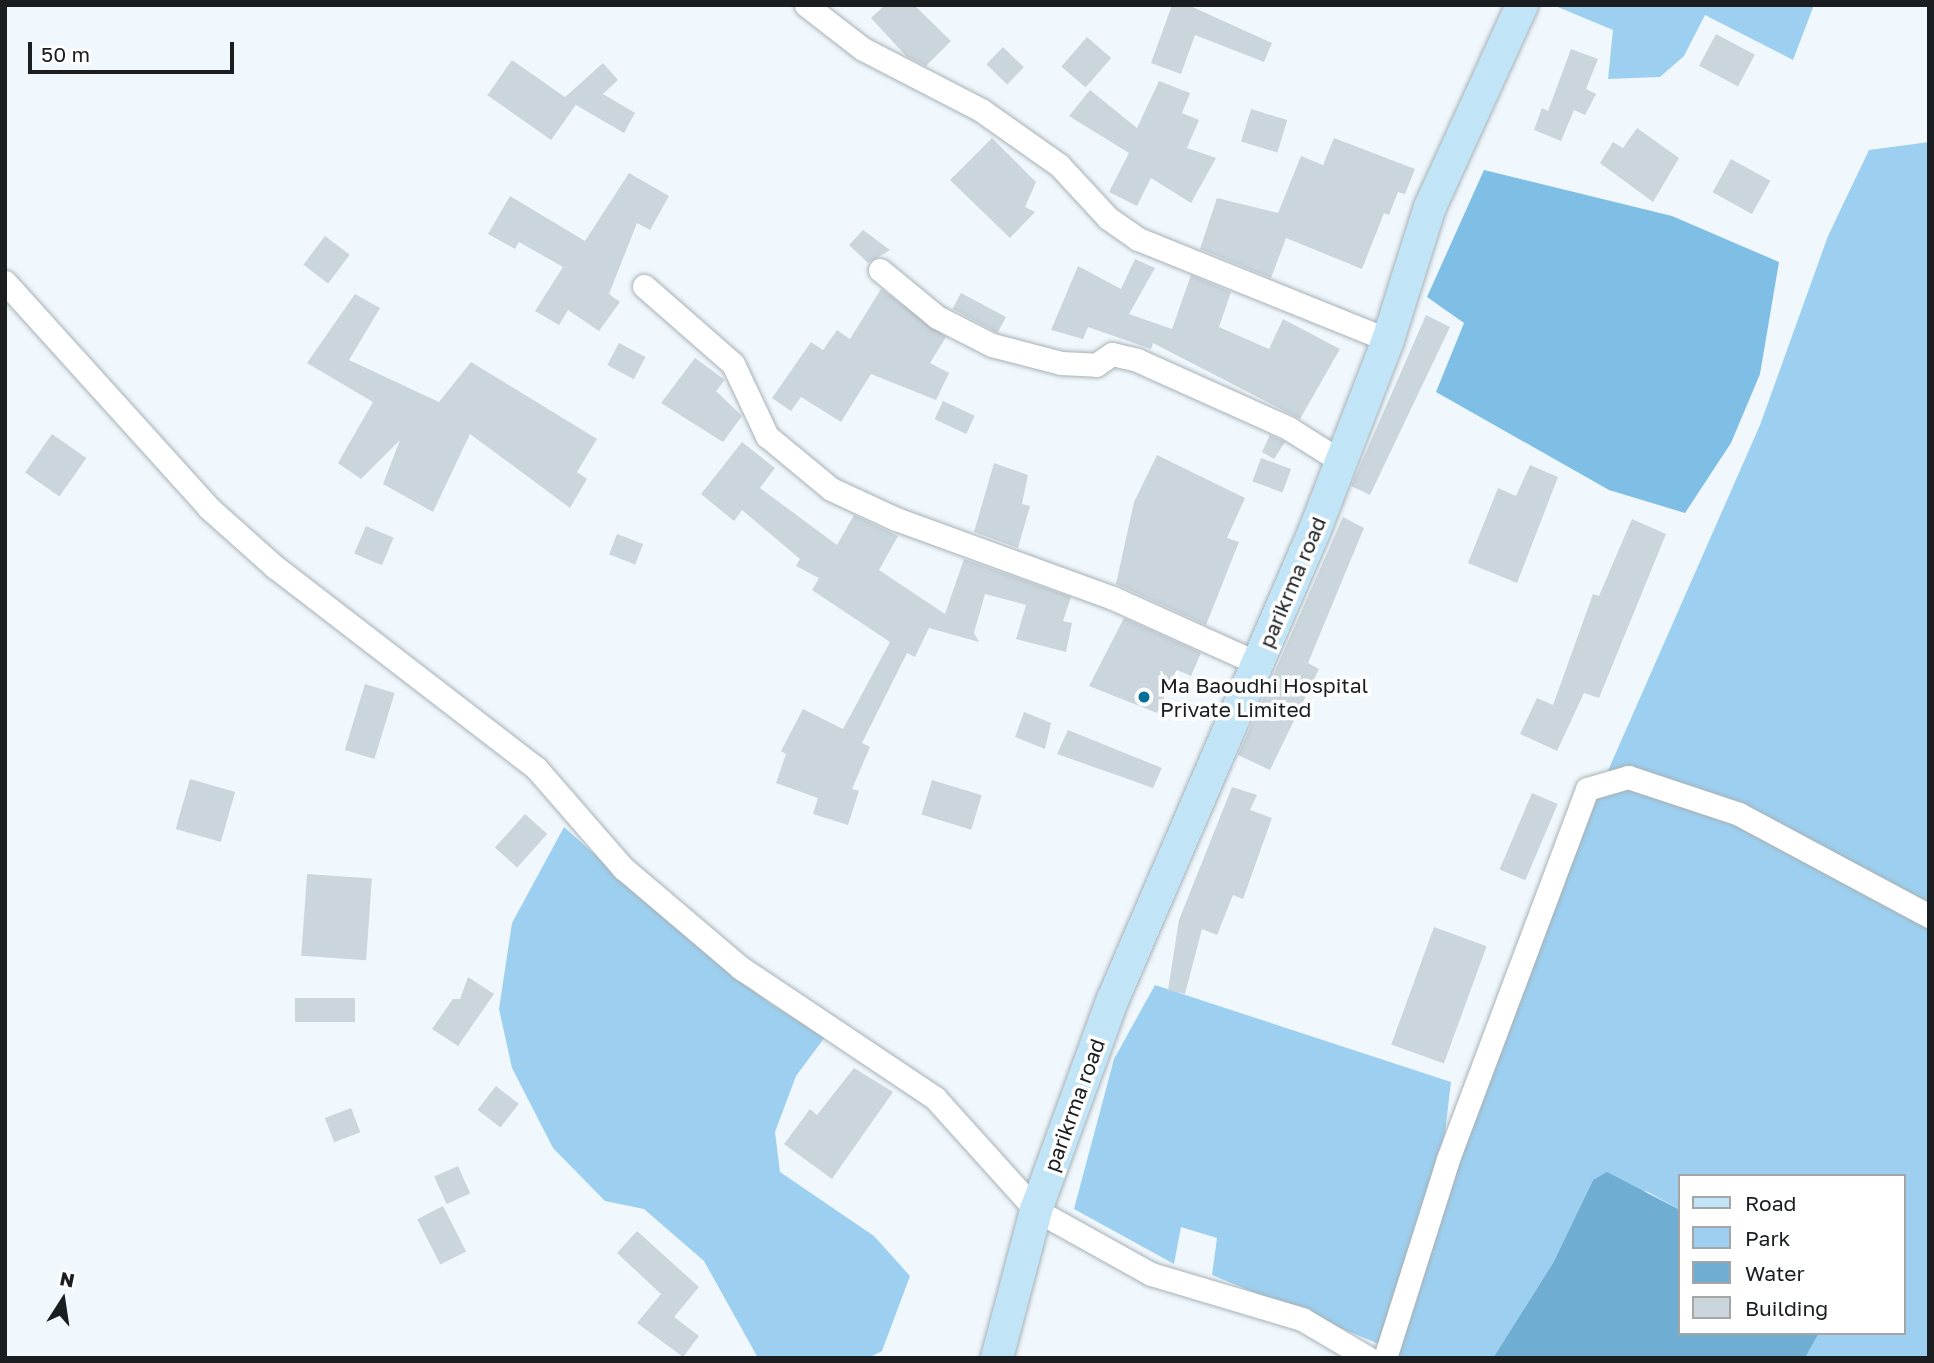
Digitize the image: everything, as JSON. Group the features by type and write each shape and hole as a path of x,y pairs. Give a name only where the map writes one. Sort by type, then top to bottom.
{"street":[{"path":"806,5 863,49 992,118 1059,165 1108,218 1138,239 1388,340"},
{"name":"parikrma road","path":"997,1358 1035,1210 1113,999 1342,462 1388,340 1430,206 1522,5"},
{"path":"880,270 937,317 992,345 1061,363 1096,365 1112,354 1137,360 1288,428 1342,462"},
{"path":"5,282 209,508 265,559 536,768 623,869 741,968 935,1098 1035,1210 1151,1274 1302,1318 1368,1358"},
{"path":"644,286 733,364 767,436 831,489 897,519 1113,598 1257,663"},
{"path":"1385,1358 1448,1159 1587,789 1628,777 1739,814 1929,916"}],"green space":[{"path":"1553,5 1814,5 1793,60 1705,15 1684,56 1660,77 1608,79 1613,30"},
{"path":"1929,142 1929,1358 1805,1358 1818,1335 1906,1335 1906,1174 1678,1174 1678,1209 1648,1192 1593,1180 1553,1263 1493,1358 1398,1358 1390,1350 1581,832 1760,425 1828,236 1869,150"},
{"path":"564,827 686,936 771,1004 825,1037 796,1076 775,1132 780,1172 874,1236 910,1276 882,1351 868,1358 758,1358 704,1261 644,1209 605,1201 553,1148 512,1068 499,1009 512,923"},
{"path":"1155,985 1451,1082 1445,1133 1379,1344 1212,1275 1217,1238 1181,1227 1174,1264 1074,1209 1114,1059"}],"shaded area":[{"path":"1484,170 1672,216 1779,262 1760,374 1731,443 1685,513 1609,490 1436,392 1464,323 1427,297"}],"water":[{"path":"1607,1172 1678,1209 1678,1335 1818,1335 1805,1358 1493,1358 1553,1263 1593,1180"}],"building":[{"path":"885,5 914,5 951,41 926,66 906,56 871,18"},
{"path":"1172,5 1188,5 1272,43 1264,62 1195,35 1181,74 1151,63"},
{"path":"1716,34 1755,55 1738,86 1699,66"},
{"path":"1087,37 1111,58 1086,87 1061,66"},
{"path":"1003,47 1024,67 1007,84 986,64"},
{"path":"1571,49 1598,59 1586,89 1596,94 1585,115 1574,110 1561,141 1534,130 1542,108 1548,111"},
{"path":"512,60 576,105 551,140 487,95"},
{"path":"603,63 618,80 603,94 635,113 624,133 564,98"},
{"path":"1159,81 1190,93 1182,113 1199,120 1187,148 1216,158 1191,203 1151,178 1137,206 1109,192 1129,153 1069,116 1090,90 1137,128"},
{"path":"1251,109 1287,120 1277,153 1241,142"},
{"path":"1637,128 1679,158 1653,202 1600,163 1613,142 1623,148"},
{"path":"992,138 1036,182 1025,207 1035,212 1010,238 950,180"},
{"path":"1334,138 1415,169 1405,194 1398,192 1389,215 1384,213 1362,269 1286,238 1271,278 1200,249 1217,198 1278,213 1301,156 1323,165"},
{"path":"1731,159 1770,181 1752,214 1713,192"},
{"path":"629,173 669,196 650,230 637,223 609,294 620,302 599,331 568,310 559,325 535,311 563,267 519,242 515,249 488,234 510,196 585,241"},
{"path":"863,230 890,250 868,263 849,245"},
{"path":"325,236 350,255 328,283 303,265"},
{"path":"1135,259 1155,268 1129,314 1172,329 1191,275 1231,292 1219,327 1269,349 1283,319 1340,349 1300,419 1153,343 1151,349 1088,327 1083,339 1051,330 1078,266 1121,289"},
{"path":"881,289 946,337 930,363 949,373 936,400 871,374 841,422 801,397 791,411 772,398 811,342 823,350 837,330 850,339"},
{"path":"961,293 1006,317 998,333 953,309"},
{"path":"355,294 380,308 349,360 439,402 471,362 597,439 577,472 587,479 570,508 470,434 433,512 383,484 400,440 361,479 338,463 373,402 307,363"},
{"path":"1426,315 1450,327 1370,495 1351,486"},
{"path":"619,343 645,357 634,379 607,365"},
{"path":"695,358 725,380 716,391 742,416 723,442 661,403"},
{"path":"943,401 975,416 966,434 935,419"},
{"path":"52,434 86,458 59,497 25,473"},
{"path":"1270,435 1285,442 1274,459 1262,452"},
{"path":"742,442 775,468 760,488 837,545 854,515 898,536 879,570 945,614 964,559 1071,597 1063,621 1072,623 1066,652 1016,639 1026,605 985,594 974,633 979,642 929,628 915,657 907,653 862,743 870,747 852,789 859,791 848,825 813,814 818,798 776,783 786,754 781,751 803,709 843,729 890,642 812,590 819,578 796,566 800,559 742,510 734,521 701,494"},
{"path":"1157,455 1245,498 1227,538 1239,542 1206,625 1116,584 1134,502"},
{"path":"1261,458 1291,469 1283,492 1252,481"},
{"path":"994,463 1028,475 1022,504 1030,506 1018,548 974,532"},
{"path":"1530,465 1558,477 1517,583 1468,563 1498,488 1516,496"},
{"path":"1343,517 1364,528 1308,663 1319,669 1270,770 1238,755"},
{"path":"1632,519 1666,534 1599,698 1584,693 1557,751 1520,734 1537,698 1553,705 1593,594 1599,596"},
{"path":"366,526 394,538 382,565 354,554"},
{"path":"617,534 643,544 635,565 609,555"},
{"path":"1124,618 1201,653 1191,676 1177,670 1157,713 1089,686"},
{"path":"365,684 395,693 374,759 345,750"},
{"path":"1024,712 1051,723 1045,749 1015,737"},
{"path":"1068,730 1162,768 1153,788 1057,754"},
{"path":"190,779 235,792 221,842 176,829"},
{"path":"932,780 982,795 971,830 921,814"},
{"path":"1232,787 1257,795 1250,810 1272,818 1243,899 1233,895 1217,935 1202,929 1185,994 1168,990 1179,920"},
{"path":"1532,793 1558,804 1525,880 1500,869"},
{"path":"525,814 547,834 517,868 495,847"},
{"path":"307,874 372,879 366,960 301,956"},
{"path":"1434,927 1487,946 1444,1064 1391,1044"},
{"path":"468,977 494,994 458,1046 432,1029 453,999 460,999"},
{"path":"295,998 355,998 355,1022 295,1022"},
{"path":"854,1068 893,1092 832,1179 784,1144 810,1109 817,1115"},
{"path":"496,1086 519,1104 500,1127 478,1110"},
{"path":"351,1108 360,1132 334,1142 325,1118"},
{"path":"458,1166 470,1193 446,1204 434,1177"},
{"path":"443,1206 466,1251 440,1265 417,1219"},
{"path":"637,1231 699,1287 674,1317 699,1336 683,1357 637,1323 661,1294 617,1253"}],"place":[{"name":"Ma Baoudhi Hospital Private Limited","path":"1144,697"}]}
